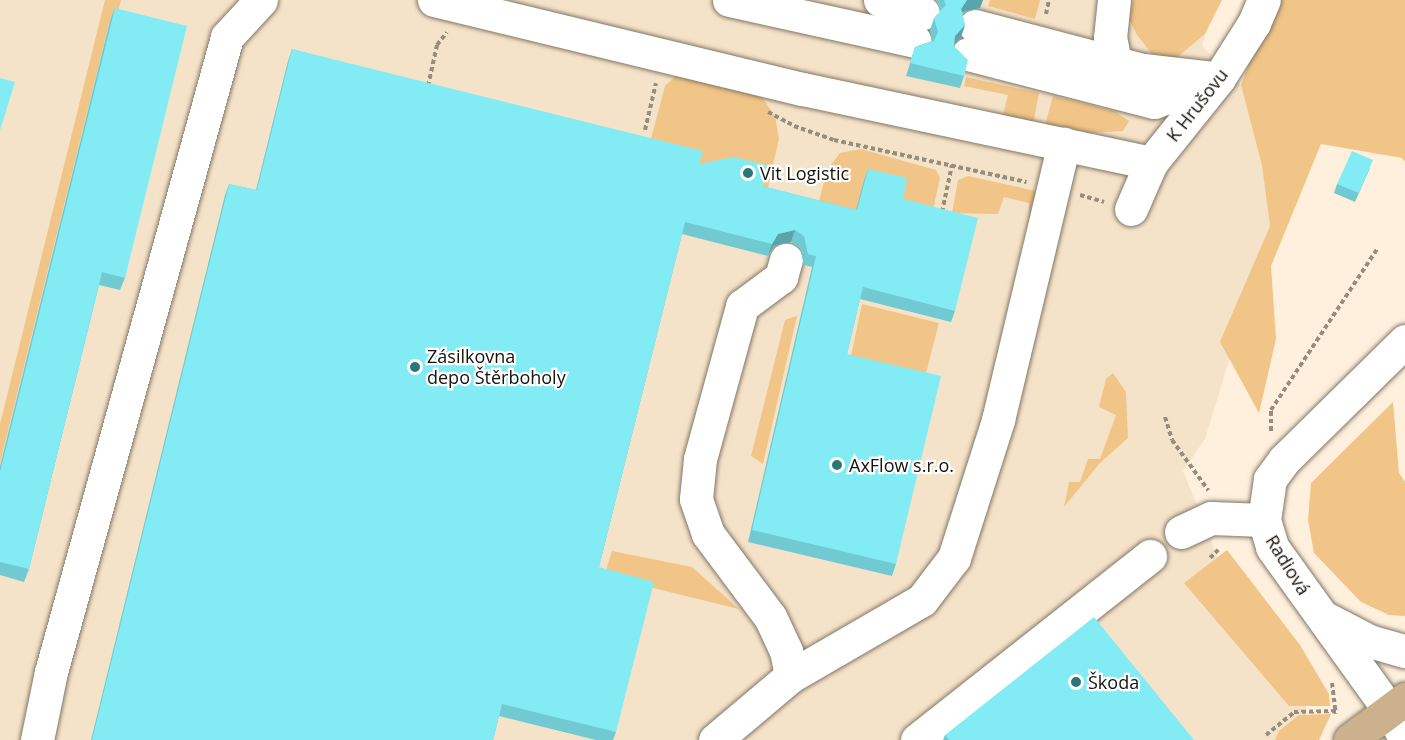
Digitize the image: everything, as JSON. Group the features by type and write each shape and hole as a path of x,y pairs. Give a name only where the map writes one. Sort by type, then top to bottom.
{"main road":[{"path":"1350,740 1401,717"}],"street":[{"path":"37,740 51,672 227,38 261,0"},
{"path":"434,0 803,89 1151,163"},
{"path":"742,2 919,27 880,0"},
{"path":"1114,0 1110,37 1123,95"},
{"name":"K Hrušovu","path":"1131,209 1151,163 1219,78 1254,23 1264,0"},
{"path":"972,40 1114,62 1164,74 1219,78 1154,102 1123,95 972,40"},
{"path":"716,740 791,676 922,600 954,558 998,420 1064,144"},
{"path":"786,260 781,277 742,306 700,459 696,499 708,534 770,617 786,651 791,676"},
{"name":"Radiová","path":"1401,717 1320,614 1272,547 1264,520 1270,479 1284,460 1405,341"},
{"path":"1181,532 1199,522 1227,517 1264,520"},
{"path":"917,740 1149,556"},
{"path":"1320,614 1369,641 1405,651"}],"path":[{"path":"645,130 657,80"},
{"path":"939,221 952,165"},
{"path":"1271,433 1272,410 1378,248"},
{"path":"1165,417 1172,440 1227,517"},
{"path":"1336,704 1342,701"},
{"path":"1266,735 1294,712 1336,711"}],"shaded area":[{"path":"0,0 1215,0 1202,46 1241,85 1262,166 1270,226 1205,439 1183,471 1238,607 1306,693 1306,730 1292,740 0,740"},
{"path":"105,0 121,0 116,21 110,20 0,463 0,424"},
{"path":"990,0 1040,0 1035,19 988,6"},
{"path":"1133,0 1222,0 1205,34 1175,59 1152,54 1137,35 1129,19"},
{"path":"1272,0 1405,0 1405,162 1402,158 1321,144 1271,266 1276,339 1259,413 1220,342 1270,226 1262,166 1241,85"},
{"path":"678,74 744,89 763,99 775,116 779,139 765,200 722,172 648,150 665,86"},
{"path":"966,77 1039,93 1032,130 1001,123 1008,95 964,86"},
{"path":"1053,96 1114,111 1129,121 1123,131 1075,134 1044,129"},
{"path":"861,149 936,170 940,178 931,219 853,222 816,213 827,170 840,153"},
{"path":"968,176 1036,191 1029,220 1029,203 1004,197 998,214 952,213 958,180"},
{"path":"862,304 939,323 924,381 850,361"},
{"path":"797,316 763,464 751,456 785,320"},
{"path":"1113,373 1126,392 1128,438 1100,463 1064,507 1069,482 1080,482 1088,459 1100,459 1116,415 1099,407 1106,379"},
{"path":"1393,402 1399,473 1405,482 1405,616 1389,615 1361,602 1314,553 1308,520 1311,483"},
{"path":"1227,550 1300,645 1329,694 1330,706 1289,706 1184,583"},
{"path":"612,551 692,567 739,609 604,576"},
{"path":"1331,714 1319,740 1275,740 1279,731 1299,715"}],"building":[{"path":"944,0 967,0 961,9 965,25 955,36 954,46 968,60 964,76 910,63 915,47 934,41 938,32 934,18 946,5"},
{"path":"115,8 187,26 125,278 102,272 29,569 0,562 0,472"},
{"name":"Zásilkovna depo Štěrboholy","path":"292,49 703,151 699,164 734,157 767,165 762,186 857,210 868,169 907,178 903,199 978,218 955,311 863,287 847,354 941,376 896,564 752,530 816,256 808,254 804,236 795,230 778,234 772,244 685,222 599,567 654,582 616,732 502,704 493,740 92,740 229,184 257,190"},
{"path":"0,78 15,82 0,130"},
{"path":"1352,151 1373,160 1359,193 1337,184"},
{"name":"Škoda","path":"1094,617 1194,740 949,740 945,735"}],"place":[{"name":"Vit Logistic","path":"748,173"},
{"name":"Zásilkovna depo Štěrboholy","path":"415,367"},
{"name":"AxFlow s.r.o.","path":"837,465"},
{"name":"Škoda","path":"1076,682"}]}
